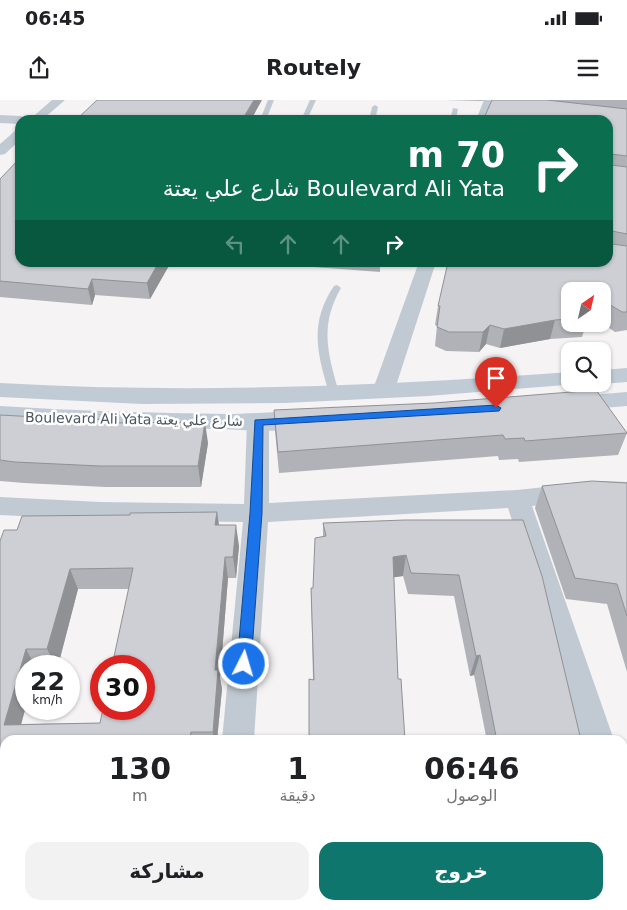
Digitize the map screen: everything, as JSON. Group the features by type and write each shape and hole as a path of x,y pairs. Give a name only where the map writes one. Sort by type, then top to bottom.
{"street":[{"path":"42,115 59,100"},
{"path":"485,115 491,103"},
{"path":"0,119 15,120"},
{"path":"0,151 15,138"},
{"path":"383,392 426,267"},
{"path":"611,376 627,375"},
{"name":"Boulevard Ali Yata شارع علي يعتة","path":"0,390 59,395 191,398 383,392 561,380"},
{"path":"546,406 627,399"},
{"name":"Boulevard Ali Yata شارع علي يعتة","path":"0,414 75,419 258,422 335,418"},
{"path":"238,735 256,513 258,422"},
{"path":"1,508 256,513 517,499 601,490 627,491"},
{"path":"517,499 596,735"}],"lane":[{"path":"265,115 271,100"},
{"path":"306,115 313,100"},
{"path":"373,115 375,107"},
{"path":"454,115 455,108"},
{"path":"334,393 327,369 322,325 324,312 337,288"}],"building":[{"path":"97,100 254,100 245,115 81,115"},
{"path":"492,100 547,100 627,109 627,156 613,154 613,115 485,115"},
{"path":"15,163 15,267 156,267 147,283 92,279 88,289 0,281 0,179"},
{"path":"613,165 627,167 627,234 613,231"},
{"path":"613,244 627,246 627,312 622,312 611,305 611,282 561,282 561,320 504,329 490,325 483,332 449,332 437,327 440,306 438,306 447,267 613,267"},
{"path":"571,392 597,392 627,433 525,441 524,438 505,439 503,435 278,452 274,410 434,403"},
{"path":"0,415 37,417 36,420 113,419 114,423 205,422 198,466 100,466 0,460"},
{"path":"592,481 627,483 627,616 617,584 575,578 542,486"},
{"path":"217,512 215,525 236,525 233,557 225,557 215,670 218,670 213,732 191,732 191,735 0,735 0,541 4,530 17,530 22,516","holes":["133,568 114,655 155,655 155,720 101,720 100,723 4,725 15,687 15,655 24,655 26,649 47,649 70,569"]},
{"path":"405,520 523,520 542,576 580,735 496,735 480,655 476,656 459,575 411,573 406,555 393,557 398,679 401,679 405,735 309,735 309,679 314,680 311,588 313,588 315,538 326,536 323,523"}],"route":[{"path":"244,664 256,513 258,422 496,408"}]}
